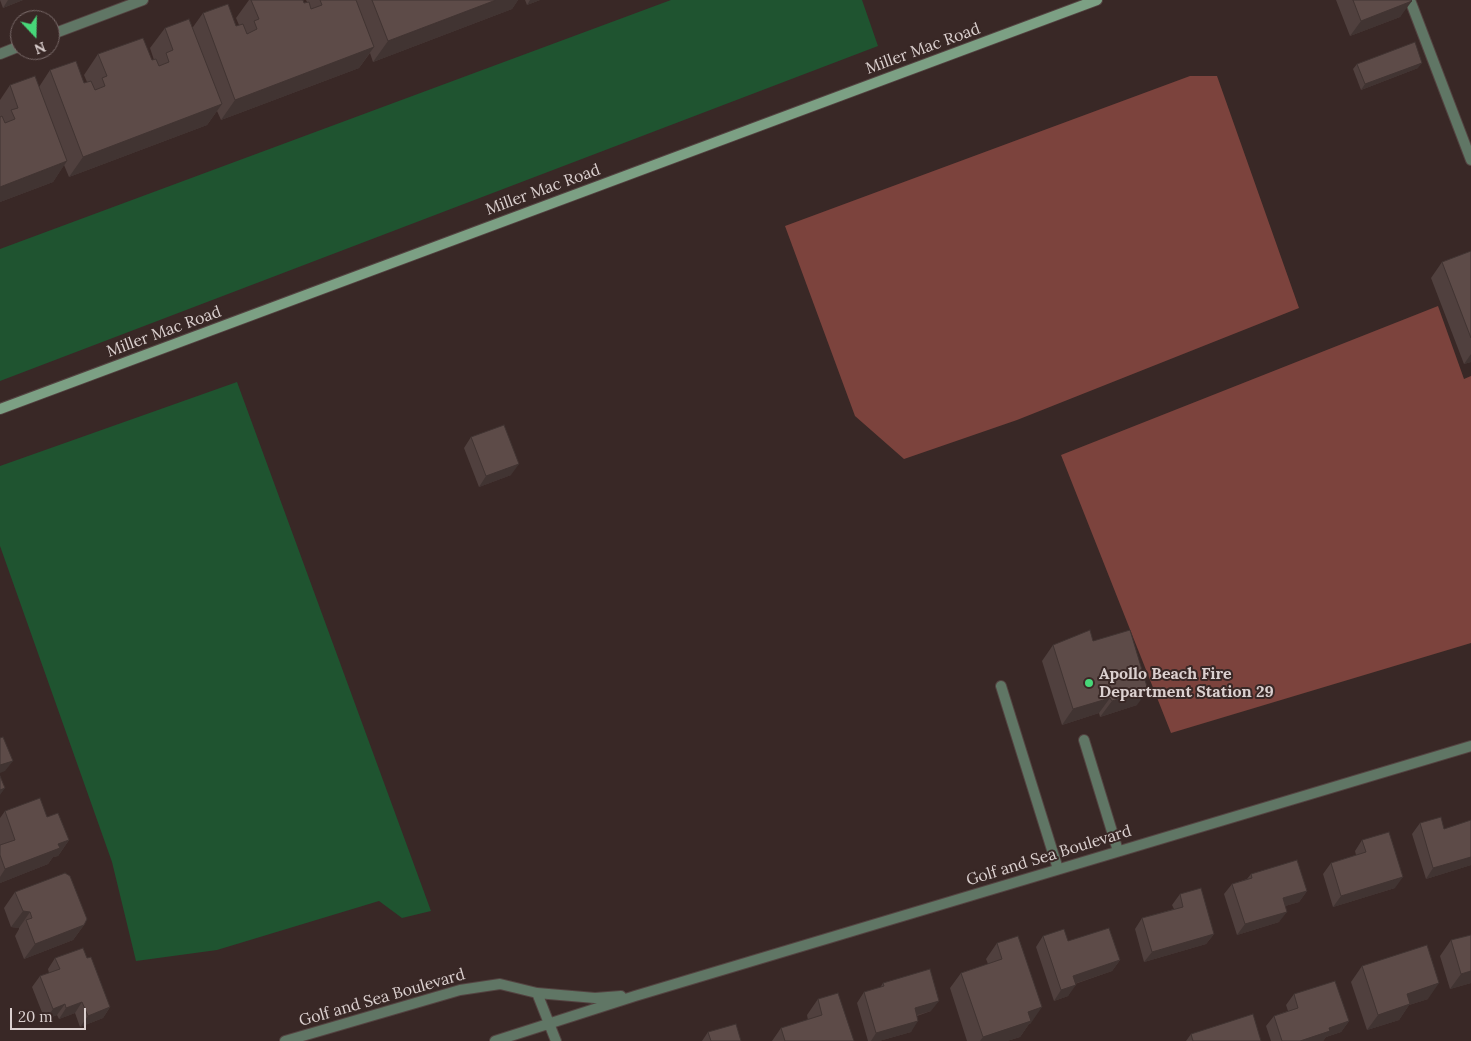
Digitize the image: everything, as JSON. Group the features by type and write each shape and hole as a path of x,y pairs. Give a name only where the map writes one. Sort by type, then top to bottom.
{"street":[{"path":"60,31 143,0"},
{"name":"Miller Mac Road","path":"0,409 1097,0"},
{"path":"1410,0 1471,160"},
{"path":"1001,686 1058,869"},
{"path":"1084,740 1118,851"},
{"name":"Golf and Sea Boulevard","path":"495,1041 635,996 1471,746"},
{"name":"Golf and Sea Boulevard","path":"285,1041 460,990 500,984 537,994 595,998 635,996"},
{"path":"537,994 556,1041"}],"shaded area":[{"path":"671,0 862,0 878,46 0,381 0,249"},
{"path":"1190,76 1217,76 1299,308 1017,420 904,459 855,416 785,226"},
{"path":"1438,306 1464,379 1471,376 1471,643 1171,733 1061,455"},
{"path":"237,382 431,911 402,918 379,901 217,950 136,961 112,862 0,546 0,466"}],"building":[{"path":"251,0 303,0 304,3 309,2 311,9 322,5 320,0 356,0 374,47 235,100 203,13 228,4 236,26 243,24 247,34 257,29 254,21 259,19"},
{"path":"372,0 496,0 388,41"},
{"path":"1353,0 1411,0 1412,1 1361,21"},
{"path":"189,19 222,104 83,157 50,70 76,61 84,83 91,81 95,90 105,86 102,78 107,76 98,54 143,38 152,60 156,59 159,66 169,62 166,53 173,50 165,28"},
{"path":"1415,42 1422,63 1365,84 1357,64"},
{"path":"35,76 67,161 0,187 0,117 2,116 5,123 15,119 11,110 18,108 10,85"},
{"path":"1471,251 1471,338 1442,262"},
{"path":"504,425 519,464 486,476 471,437"},
{"name":"Apollo Beach Fire Department Station 29","path":"1090,630 1093,641 1130,630 1148,690 1112,701 1110,698 1073,709 1053,645"},
{"path":"3,737 13,761 0,765 0,738"},
{"path":"0,776 5,788 0,790"},
{"path":"40,798 47,817 58,813 69,840 58,844 60,848 5,869 0,855 0,845 15,840 5,811"},
{"path":"1441,817 1444,829 1471,820 1471,857 1433,868 1420,823"},
{"path":"1389,832 1403,877 1341,896 1331,863 1366,852 1362,840"},
{"path":"1297,860 1307,891 1283,898 1287,912 1245,924 1232,884 1252,878 1251,874"},
{"path":"65,873 70,876 87,919 84,925 35,944 26,920 32,918 30,912 23,911 15,892"},
{"path":"1201,888 1214,934 1152,952 1142,918 1183,907 1180,894"},
{"path":"1109,928 1120,960 1073,976 1076,985 1061,990 1043,936 1064,929 1068,941"},
{"path":"1471,935 1471,971 1461,974 1451,940"},
{"path":"1018,936 1042,1007 1028,1012 1031,1021 983,1037 961,973 1002,959 997,943"},
{"path":"1427,945 1439,983 1407,994 1410,1004 1378,1015 1362,966"},
{"path":"83,948 87,958 91,957 110,1007 88,1016 82,1002 66,1008 65,1004 53,1009 40,976 60,969 55,958"},
{"path":"930,969 939,1001 915,1008 918,1021 876,1033 864,992 884,986 883,983"},
{"path":"1335,981 1349,1021 1329,1028 1330,1031 1300,1041 1282,1041 1274,1016 1298,1008 1294,994"},
{"path":"838,993 854,1041 785,1041 781,1028 822,1015 818,999"},
{"path":"1253,1014 1261,1041 1193,1041 1191,1034"},
{"path":"736,1024 741,1041 711,1041 708,1032"}],"place":[{"name":"Apollo Beach Fire Department Station 29","path":"1089,683"}]}
